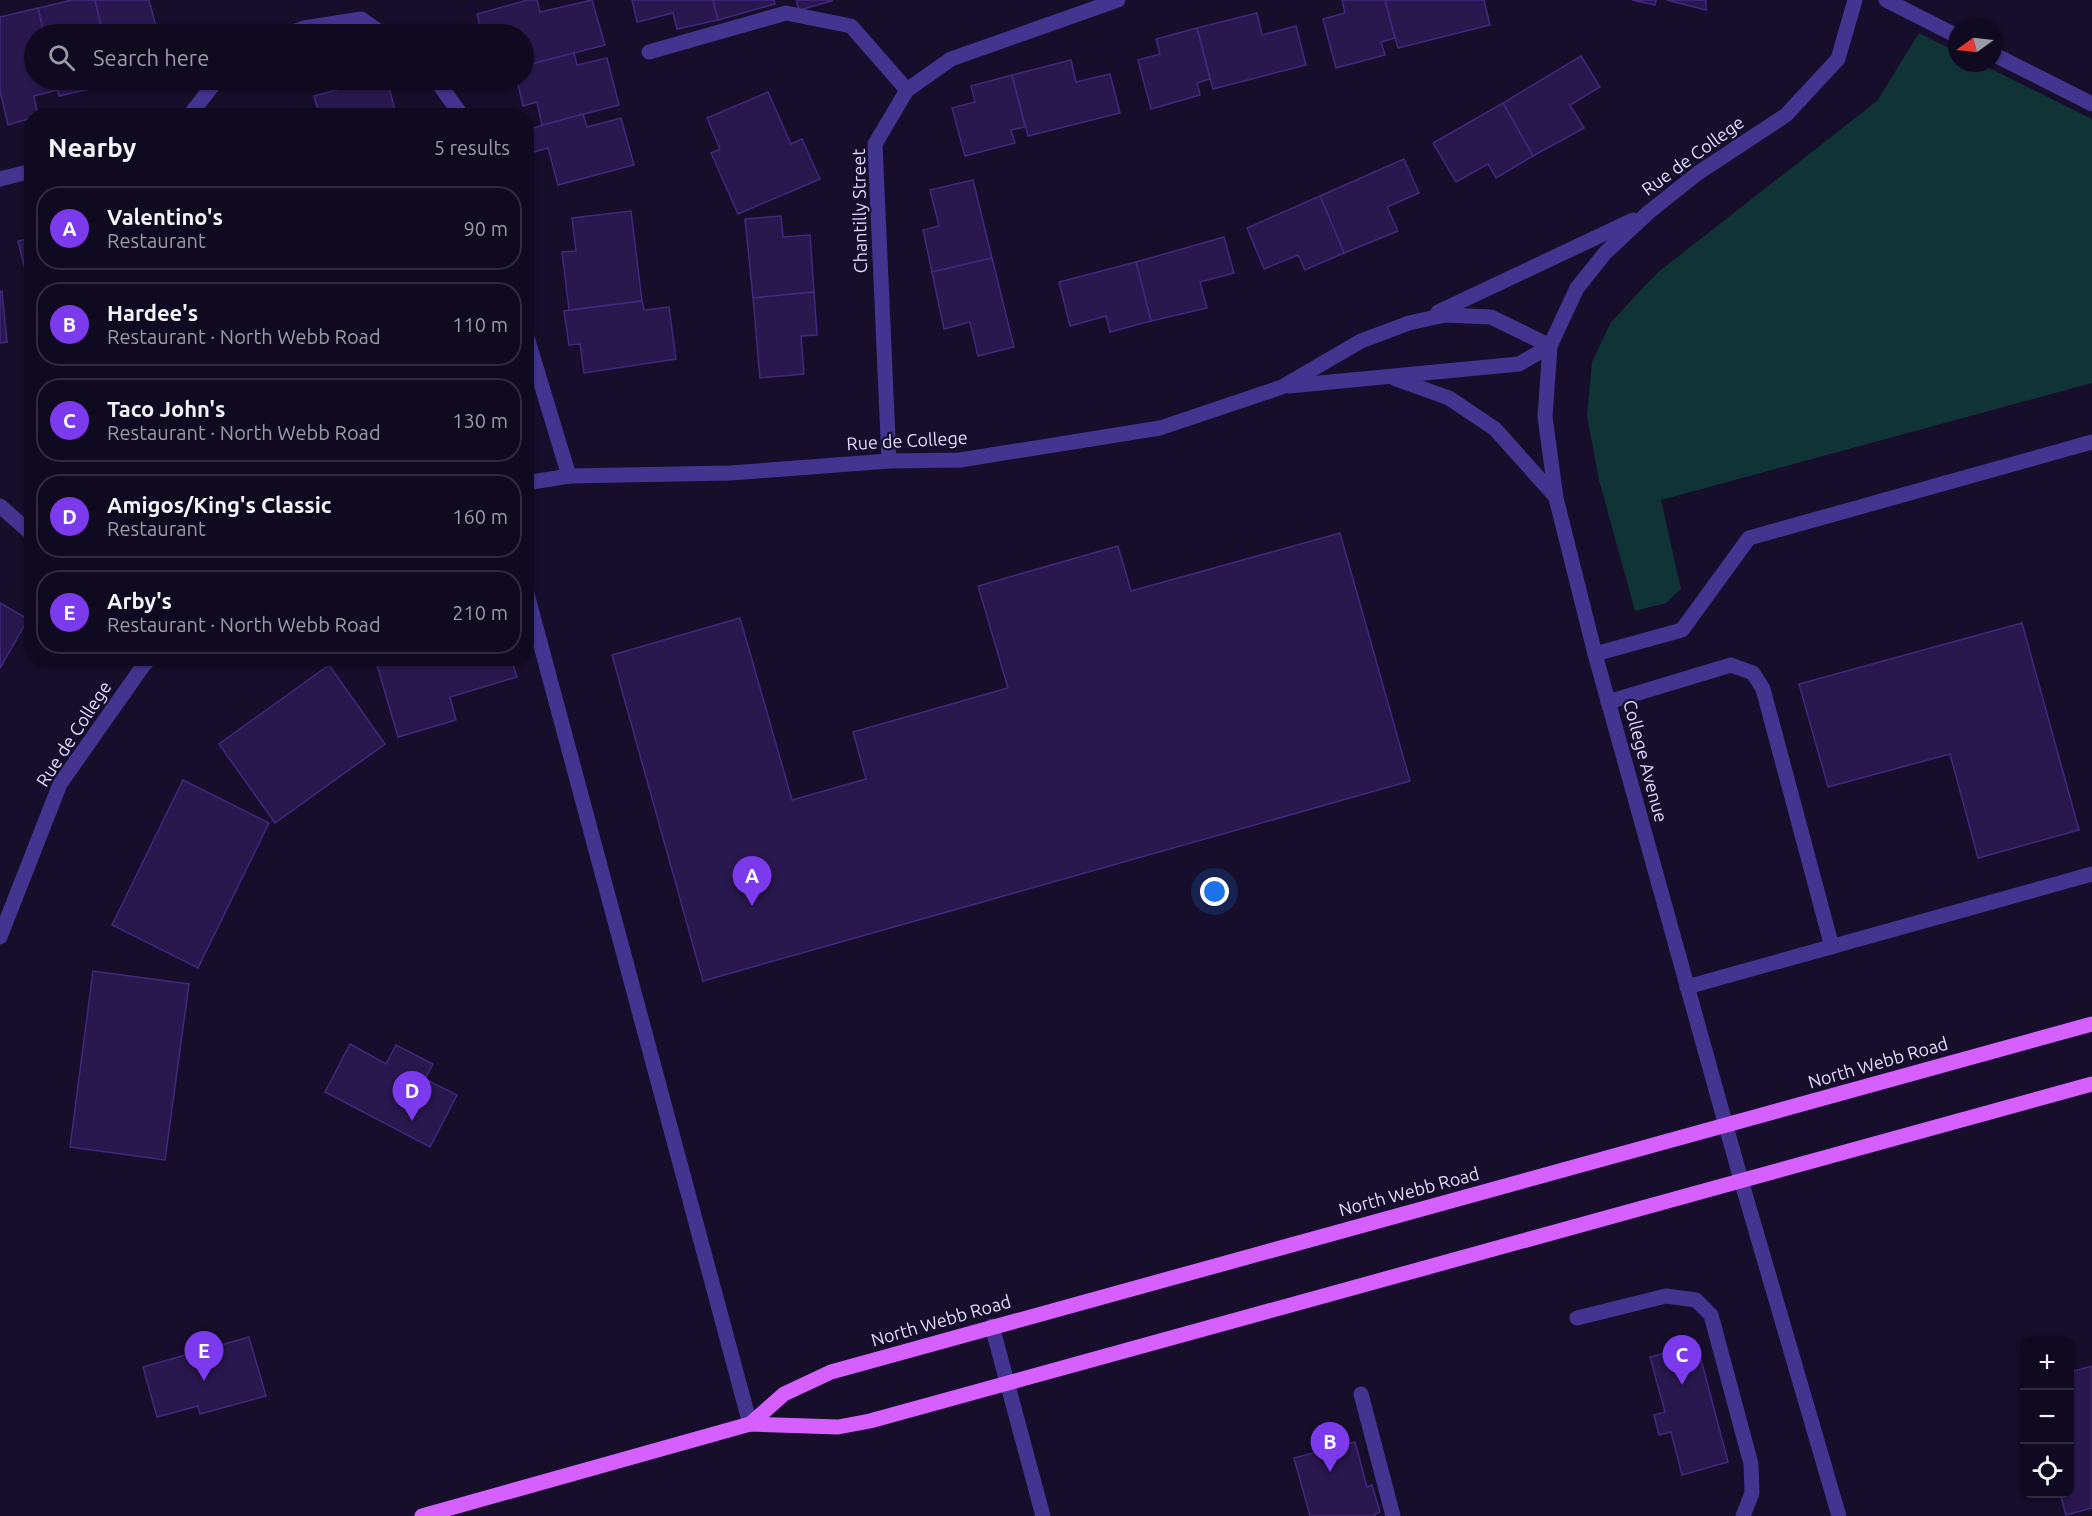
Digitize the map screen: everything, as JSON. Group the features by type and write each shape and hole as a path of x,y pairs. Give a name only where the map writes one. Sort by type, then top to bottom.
{"main road":[{"name":"North Webb Road","path":"750,1424 784,1394 808,1381 992,1326 2092,1024"},
{"name":"North Webb Road","path":"422,1516 750,1424 838,1427 870,1421 2092,1083"}],"street":[{"name":"Chantilly Street","path":"889,461 875,144 907,90 951,59 1118,0"},
{"name":"Rue de College","path":"1282,387 1519,364 1550,346 1577,288 1605,253 1649,212 1698,173 1786,115 1838,59 1855,0"},
{"path":"1886,0 1948,31"},
{"path":"649,52 786,13 851,26 907,90"},
{"path":"329,24 361,19 368,24"},
{"path":"2002,59 2092,104"},
{"path":"195,108 209,90"},
{"path":"443,90 456,108"},
{"path":"0,179 24,173"},
{"path":"1420,321 1649,212"},
{"name":"Rue de College","path":"534,482 569,476 731,473 889,461 960,460 1160,428 1282,387 1361,341 1445,315 1491,317 1550,346"},
{"name":"College Avenue","path":"1550,346 1546,376 1545,417 1556,498 1595,654 1687,987 1839,1516"},
{"path":"534,360 569,476"},
{"path":"1390,377 1449,398 1495,429 1556,498"},
{"path":"1595,654 1682,630 1749,538 2092,442"},
{"path":"0,506 24,527"},
{"path":"534,620 750,1424"},
{"path":"1608,702 1731,665 1753,673 1763,689 1832,947"},
{"name":"Rue de College","path":"0,937 60,784 144,666"},
{"path":"1687,987 2092,874"},
{"path":"1577,1318 1666,1296 1696,1300 1711,1315 1751,1464 1752,1493 1743,1516"},
{"path":"992,1326 1043,1516"},
{"path":"1361,1394 1393,1516"}],"green space":[{"path":"1919,33 1948,48 1948,72 1997,72 2092,119 2092,383 1661,500 1681,589 1666,603 1635,611 1599,480 1587,416 1592,362 1611,322 1657,273 1877,101"}],"building":[{"path":"72,0 95,0 101,24 42,24 38,8"},
{"path":"95,0 149,0 155,24 101,24"},
{"path":"528,0 537,0 540,12 592,0 605,45 534,63 534,24 480,24 477,14"},
{"path":"632,0 713,0 718,20 677,29 673,13 637,22"},
{"path":"713,0 774,0 775,4 718,20"},
{"path":"796,0 832,0 832,1 799,10"},
{"path":"1342,0 1385,0 1395,38 1381,42 1385,55 1336,68 1323,19 1345,13"},
{"path":"1385,0 1484,0 1490,25 1398,48"},
{"path":"1632,0 1656,0 1655,5"},
{"path":"1667,0 1706,0 1706,10"},
{"path":"38,8 42,24 24,24 24,90 58,90 34,96 36,108 24,108 24,120 8,125 0,91 0,17"},
{"path":"1257,13 1262,35 1296,26 1306,65 1213,89 1197,28"},
{"path":"1197,28 1210,79 1197,83 1200,95 1151,109 1138,60 1160,54 1156,39"},
{"path":"574,53 577,65 607,58 619,105 542,125 537,102 523,106 519,90 534,90 534,63"},
{"path":"1581,56 1600,87 1570,105 1584,128 1533,156 1503,103"},
{"path":"1071,60 1076,82 1110,74 1120,113 1028,136 1012,75"},
{"path":"1012,75 1025,127 1011,130 1015,143 965,156 952,108 975,102 971,86"},
{"path":"58,90 85,90 59,96"},
{"path":"337,90 390,90 394,108 317,108 314,96"},
{"path":"768,92 791,144 802,139 820,179 738,214 711,153 720,149 707,118"},
{"path":"1503,103 1533,156 1496,178 1488,164 1456,182 1433,143"},
{"path":"583,114 587,127 621,118 634,165 558,185 548,148 534,152 534,128"},
{"path":"1404,159 1419,193 1387,207 1398,231 1344,253 1320,196"},
{"path":"973,180 992,258 932,272 923,230 939,226 930,190"},
{"path":"1320,196 1344,253 1305,270 1298,255 1264,269 1247,228"},
{"path":"631,211 642,301 569,310 562,252 576,251 572,218"},
{"path":"781,216 783,237 810,235 814,292 753,298 745,219"},
{"path":"1224,237 1234,273 1200,282 1207,308 1151,321 1136,262"},
{"path":"24,240 24,265 18,241"},
{"path":"992,258 1014,347 978,356 970,322 944,329 932,272"},
{"path":"1136,262 1151,321 1110,332 1106,316 1070,326 1059,282"},
{"path":"2,291 7,342 0,343 0,292"},
{"path":"814,292 817,335 801,336 804,374 760,378 753,298"},
{"path":"642,301 644,310 669,307 676,359 584,373 580,344 569,345 564,311"},
{"path":"1340,533 1410,781 703,981 612,655 740,618 792,800 866,779 853,732 1008,688 978,586 1118,546 1131,591"},
{"path":"0,603 24,617 24,626 0,668"},
{"path":"2022,623 2079,830 1978,858 1950,754 1828,787 1799,684"},
{"path":"330,666 385,744 275,823 219,744"},
{"path":"377,666 514,666 517,677 450,697 456,720 398,737"},
{"path":"183,780 269,823 198,968 112,925"},
{"path":"93,971 189,984 165,1160 70,1147"},
{"path":"350,1044 386,1064 396,1045 433,1064 425,1079 457,1095 430,1147 325,1092"},
{"path":"249,1337 266,1396 200,1414 198,1406 157,1417 143,1367"},
{"path":"1697,1344 1728,1462 1682,1475 1671,1432 1659,1435 1654,1415 1665,1412 1650,1357"},
{"path":"2092,1366 2092,1508 2066,1515 2061,1498 2074,1498 2074,1371"},
{"path":"1355,1442 1367,1487 1372,1485 1380,1512 1375,1516 1310,1516 1294,1458"}],"place":[{"name":"Valentino's","path":"752,906"},
{"name":"Amigos/King's Classic","path":"412,1121"},
{"name":"Arby's","path":"204,1381"},
{"name":"Taco John's","path":"1682,1385"},
{"name":"Hardee's","path":"1330,1472"}]}
